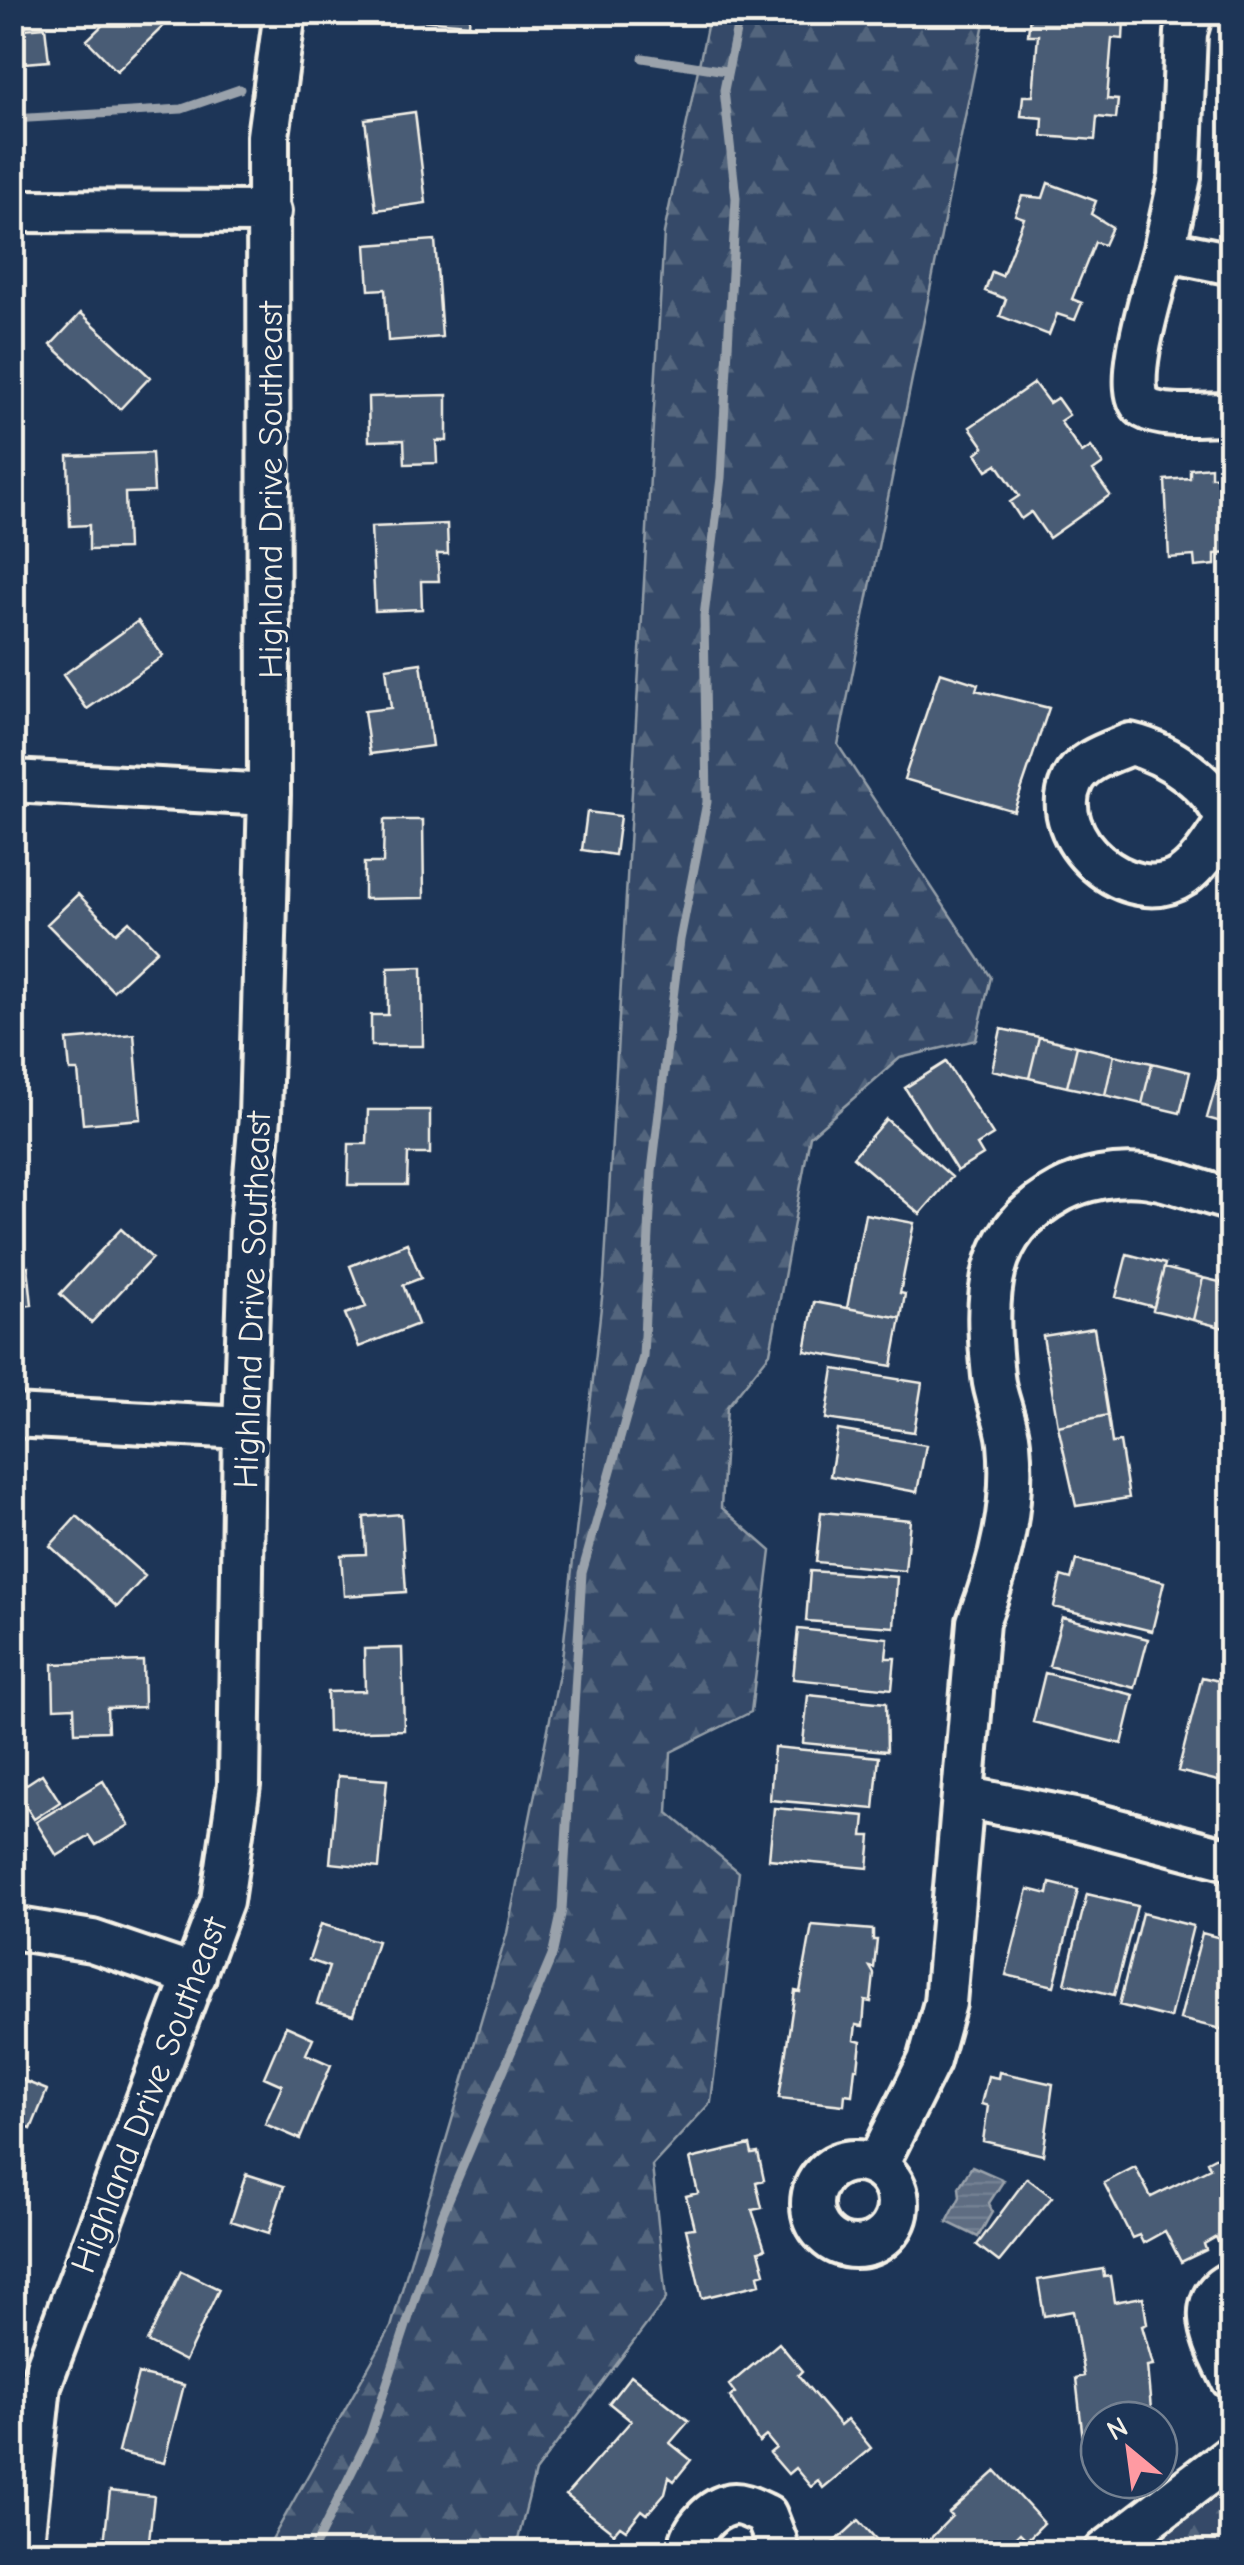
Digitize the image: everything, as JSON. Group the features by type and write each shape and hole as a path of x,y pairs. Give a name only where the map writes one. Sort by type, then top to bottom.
{"street":[{"name":"Highland Drive Southeast","path":"18,2539 40,2386 195,1976 226,1883 239,1785 250,1222 261,1098 269,795 268,136 285,12"},
{"path":"1192,12 1186,33 1180,176 1141,337 1133,394 1140,407 1154,412 1232,414"},
{"path":"12,212 270,212"},
{"path":"1164,250 1232,264"},
{"path":"12,782 269,795"},
{"path":"877,2165 929,2062 945,2003 978,1622 995,1583 1008,1513 1009,1441 992,1378 994,1267 1008,1230 1040,1203 1075,1184 1107,1177 1143,1176 1232,1200"},
{"path":"12,1416 244,1428"},
{"path":"963,1798 1080,1820 1232,1860"},
{"path":"12,1928 92,1941 195,1976"},
{"path":"1232,2282 1213,2297 1208,2316 1232,2379"},
{"path":"1105,2552 1232,2454"},
{"path":"690,2552 689,2543 704,2520 728,2504 747,2506 766,2515 776,2542 774,2552"}],"green space":[{"path":"710,12 986,13 838,745 991,977 976,1040 900,1058 810,1136 770,1353 727,1407 721,1507 771,1551 751,1712 671,1752 668,1813 739,1872 711,2102 652,2166 666,2299 535,2472 515,2552 265,2552 391,2327 507,1933 562,1659 604,1280 664,233"},
{"path":"1231,2481 1231,2552 1142,2552"}],"shaded area":[{"path":"972,2166 1004,2180 989,2203 992,2212 978,2237 947,2222 960,2197 959,2187"}],"building":[{"path":"103,12 178,12 117,71 87,40 109,19"},
{"path":"407,12 470,12 469,24 407,19"},
{"path":"1101,12 1124,19 1123,39 1112,38 1107,99 1118,100 1116,119 1097,117 1095,140 1042,136 1043,118 1021,116 1023,96 1033,96 1038,35 1028,35 1030,15"},
{"path":"45,27 49,61 12,64 12,30"},
{"path":"415,112 426,203 376,210 365,119"},
{"path":"1048,183 1096,201 1091,214 1112,227 1104,245 1095,242 1072,299 1082,303 1075,320 1057,314 1049,335 1000,316 1006,299 985,291 992,272 1002,276 1024,218 1015,215 1022,196 1043,198"},
{"path":"435,240 442,337 388,341 385,289 369,290 366,245"},
{"path":"81,313 150,377 120,409 51,345"},
{"path":"1034,383 1049,403 1057,398 1069,415 1060,421 1082,453 1091,447 1103,464 1093,471 1110,495 1049,538 1031,512 1021,519 1010,502 1019,496 997,464 987,470 976,453 984,447 970,427"},
{"path":"447,395 447,441 436,441 437,463 405,464 404,440 369,441 368,397"},
{"path":"152,453 154,492 125,493 127,549 89,550 89,525 70,526 68,456"},
{"path":"1211,467 1211,477 1232,476 1232,553 1215,554 1215,565 1195,567 1194,556 1169,558 1165,480 1190,478 1190,469"},
{"path":"447,524 448,554 437,554 439,581 421,581 422,609 375,611 371,527"},
{"path":"138,621 163,656 87,709 63,675"},
{"path":"421,663 432,746 370,754 364,711 391,708 386,668"},
{"path":"940,672 978,684 976,690 1049,708 1014,811 904,779"},
{"path":"587,812 620,816 615,855 582,850"},
{"path":"384,820 423,820 424,898 364,899 364,863 383,863"},
{"path":"78,894 116,933 129,921 157,950 113,991 47,924"},
{"path":"422,967 423,1046 371,1046 371,1015 388,1015 388,968"},
{"path":"1001,1029 1039,1037 1029,1078 992,1070"},
{"path":"134,1034 141,1119 83,1124 78,1071 70,1071 67,1040"},
{"path":"1039,1037 1077,1046 1067,1087 1029,1078"},
{"path":"1077,1046 1114,1055 1105,1095 1067,1087"},
{"path":"1114,1055 1152,1063 1142,1104 1105,1095"},
{"path":"946,1062 993,1135 977,1145 983,1155 957,1171 905,1088"},
{"path":"1152,1063 1190,1072 1180,1113 1142,1104"},
{"path":"1219,1076 1232,1080 1232,1125 1207,1118"},
{"path":"368,1110 430,1110 430,1154 408,1154 407,1185 348,1185 349,1144 367,1144"},
{"path":"886,1119 952,1177 920,1214 853,1157"},
{"path":"865,1214 914,1223 900,1293 905,1294 901,1318 847,1308"},
{"path":"121,1229 152,1258 91,1323 60,1294"},
{"path":"407,1243 421,1278 403,1285 418,1324 359,1347 345,1314 366,1307 350,1266"},
{"path":"1127,1254 1165,1264 1154,1307 1116,1297"},
{"path":"28,1266 32,1305 12,1307 12,1267"},
{"path":"1164,1268 1203,1278 1193,1320 1153,1310"},
{"path":"1203,1278 1232,1285 1232,1330 1193,1320"},
{"path":"814,1302 901,1318 892,1366 805,1351"},
{"path":"1094,1328 1108,1415 1058,1426 1043,1336"},
{"path":"834,1369 922,1383 914,1432 826,1419"},
{"path":"1108,1415 1112,1443 1120,1442 1129,1498 1076,1506 1058,1426"},
{"path":"838,1430 926,1445 917,1492 830,1476"},
{"path":"821,1512 910,1520 905,1571 816,1562"},
{"path":"401,1514 406,1592 344,1596 341,1555 366,1554 364,1517"},
{"path":"77,1516 145,1576 117,1607 50,1546"},
{"path":"1076,1560 1164,1582 1152,1631 1054,1607 1061,1576 1071,1579"},
{"path":"810,1571 897,1577 894,1627 806,1621"},
{"path":"1062,1617 1148,1639 1135,1688 1049,1666"},
{"path":"798,1629 888,1638 886,1658 895,1658 892,1689 793,1679"},
{"path":"402,1648 404,1730 328,1732 327,1692 365,1691 364,1649"},
{"path":"143,1661 144,1707 107,1708 108,1731 75,1732 74,1707 54,1708 53,1664"},
{"path":"1045,1673 1134,1695 1122,1744 1033,1722"},
{"path":"1202,1677 1232,1684 1232,1761 1226,1783 1178,1771"},
{"path":"808,1695 886,1703 887,1751 803,1743"},
{"path":"774,1747 879,1757 874,1809 770,1800"},
{"path":"42,1774 60,1802 34,1819 16,1791"},
{"path":"338,1776 387,1780 379,1868 330,1863"},
{"path":"103,1781 129,1825 96,1845 90,1836 57,1856 36,1822"},
{"path":"774,1808 865,1816 863,1836 871,1836 868,1868 769,1859"},
{"path":"1050,1883 1078,1890 1054,1986 1006,1975 1028,1889 1048,1894"},
{"path":"1087,1894 1137,1906 1114,1995 1065,1983"},
{"path":"1142,1913 1193,1926 1170,2018 1119,2005"},
{"path":"321,1924 377,1941 353,2015 317,2004 329,1967 309,1960"},
{"path":"812,1925 873,1930 873,1940 877,1940 874,1968 870,1967 874,1974 871,2002 865,2001 863,2026 856,2025 854,2040 861,2042 858,2068 852,2095 845,2094 844,2105 779,2098 795,1991 800,1992"},
{"path":"1226,1930 1232,1932 1229,2031 1180,2019 1202,1933 1224,1939"},
{"path":"286,2026 313,2038 306,2054 331,2065 300,2139 265,2124 282,2085 264,2077"},
{"path":"999,2072 1053,2084 1043,2155 983,2141 988,2106 981,2104 988,2076 998,2078"},
{"path":"12,2076 47,2090 31,2129 12,2121"},
{"path":"750,2145 752,2154 758,2153 764,2180 756,2182 762,2208 752,2210 765,2249 759,2251 765,2273 758,2275 760,2284 702,2298 686,2229 694,2228 686,2196 698,2193 690,2159"},
{"path":"1232,2148 1232,2238 1219,2244 1216,2237 1204,2244 1206,2250 1181,2262 1165,2231 1143,2243 1139,2235 1132,2238 1104,2183 1135,2167 1151,2197 1210,2168 1207,2161"},
{"path":"246,2174 284,2186 269,2233 231,2221"},
{"path":"1027,2178 1052,2197 999,2262 977,2245"},
{"path":"1103,2269 1104,2277 1110,2276 1114,2302 1143,2297 1147,2324 1142,2326 1153,2365 1147,2366 1150,2400 1079,2400 1079,2404 1076,2378 1084,2376 1073,2311 1044,2316 1038,2280"},
{"path":"181,2271 219,2289 185,2361 147,2342"},
{"path":"779,2343 802,2371 798,2375 840,2425 847,2419 871,2448 823,2488 818,2481 811,2487 795,2468 788,2474 770,2453 776,2448 766,2436 759,2442 730,2397 735,2393 729,2385"},
{"path":"138,2374 184,2385 164,2463 118,2452"},
{"path":"631,2375 689,2421 670,2443 691,2460 674,2481 669,2477 665,2493 647,2514 642,2510 626,2530 620,2526 614,2533 566,2495 631,2421 609,2403"},
{"path":"996,2471 1044,2523 1027,2540 1020,2533 1015,2538 1020,2542 1010,2552 942,2552 929,2540 952,2516 949,2513"},
{"path":"110,2491 154,2496 149,2540 162,2542 161,2552 103,2552"},
{"path":"859,2520 882,2546 875,2552 832,2552 828,2548"}],"waterway":[{"path":"312,2552 370,2435 443,2213 552,1956 562,1910 582,1573 643,1357 652,1171 680,940 707,802 704,616 721,478 736,198 724,90 740,12"},
{"path":"643,58 726,71"},
{"path":"12,119 182,109 240,89"}]}
